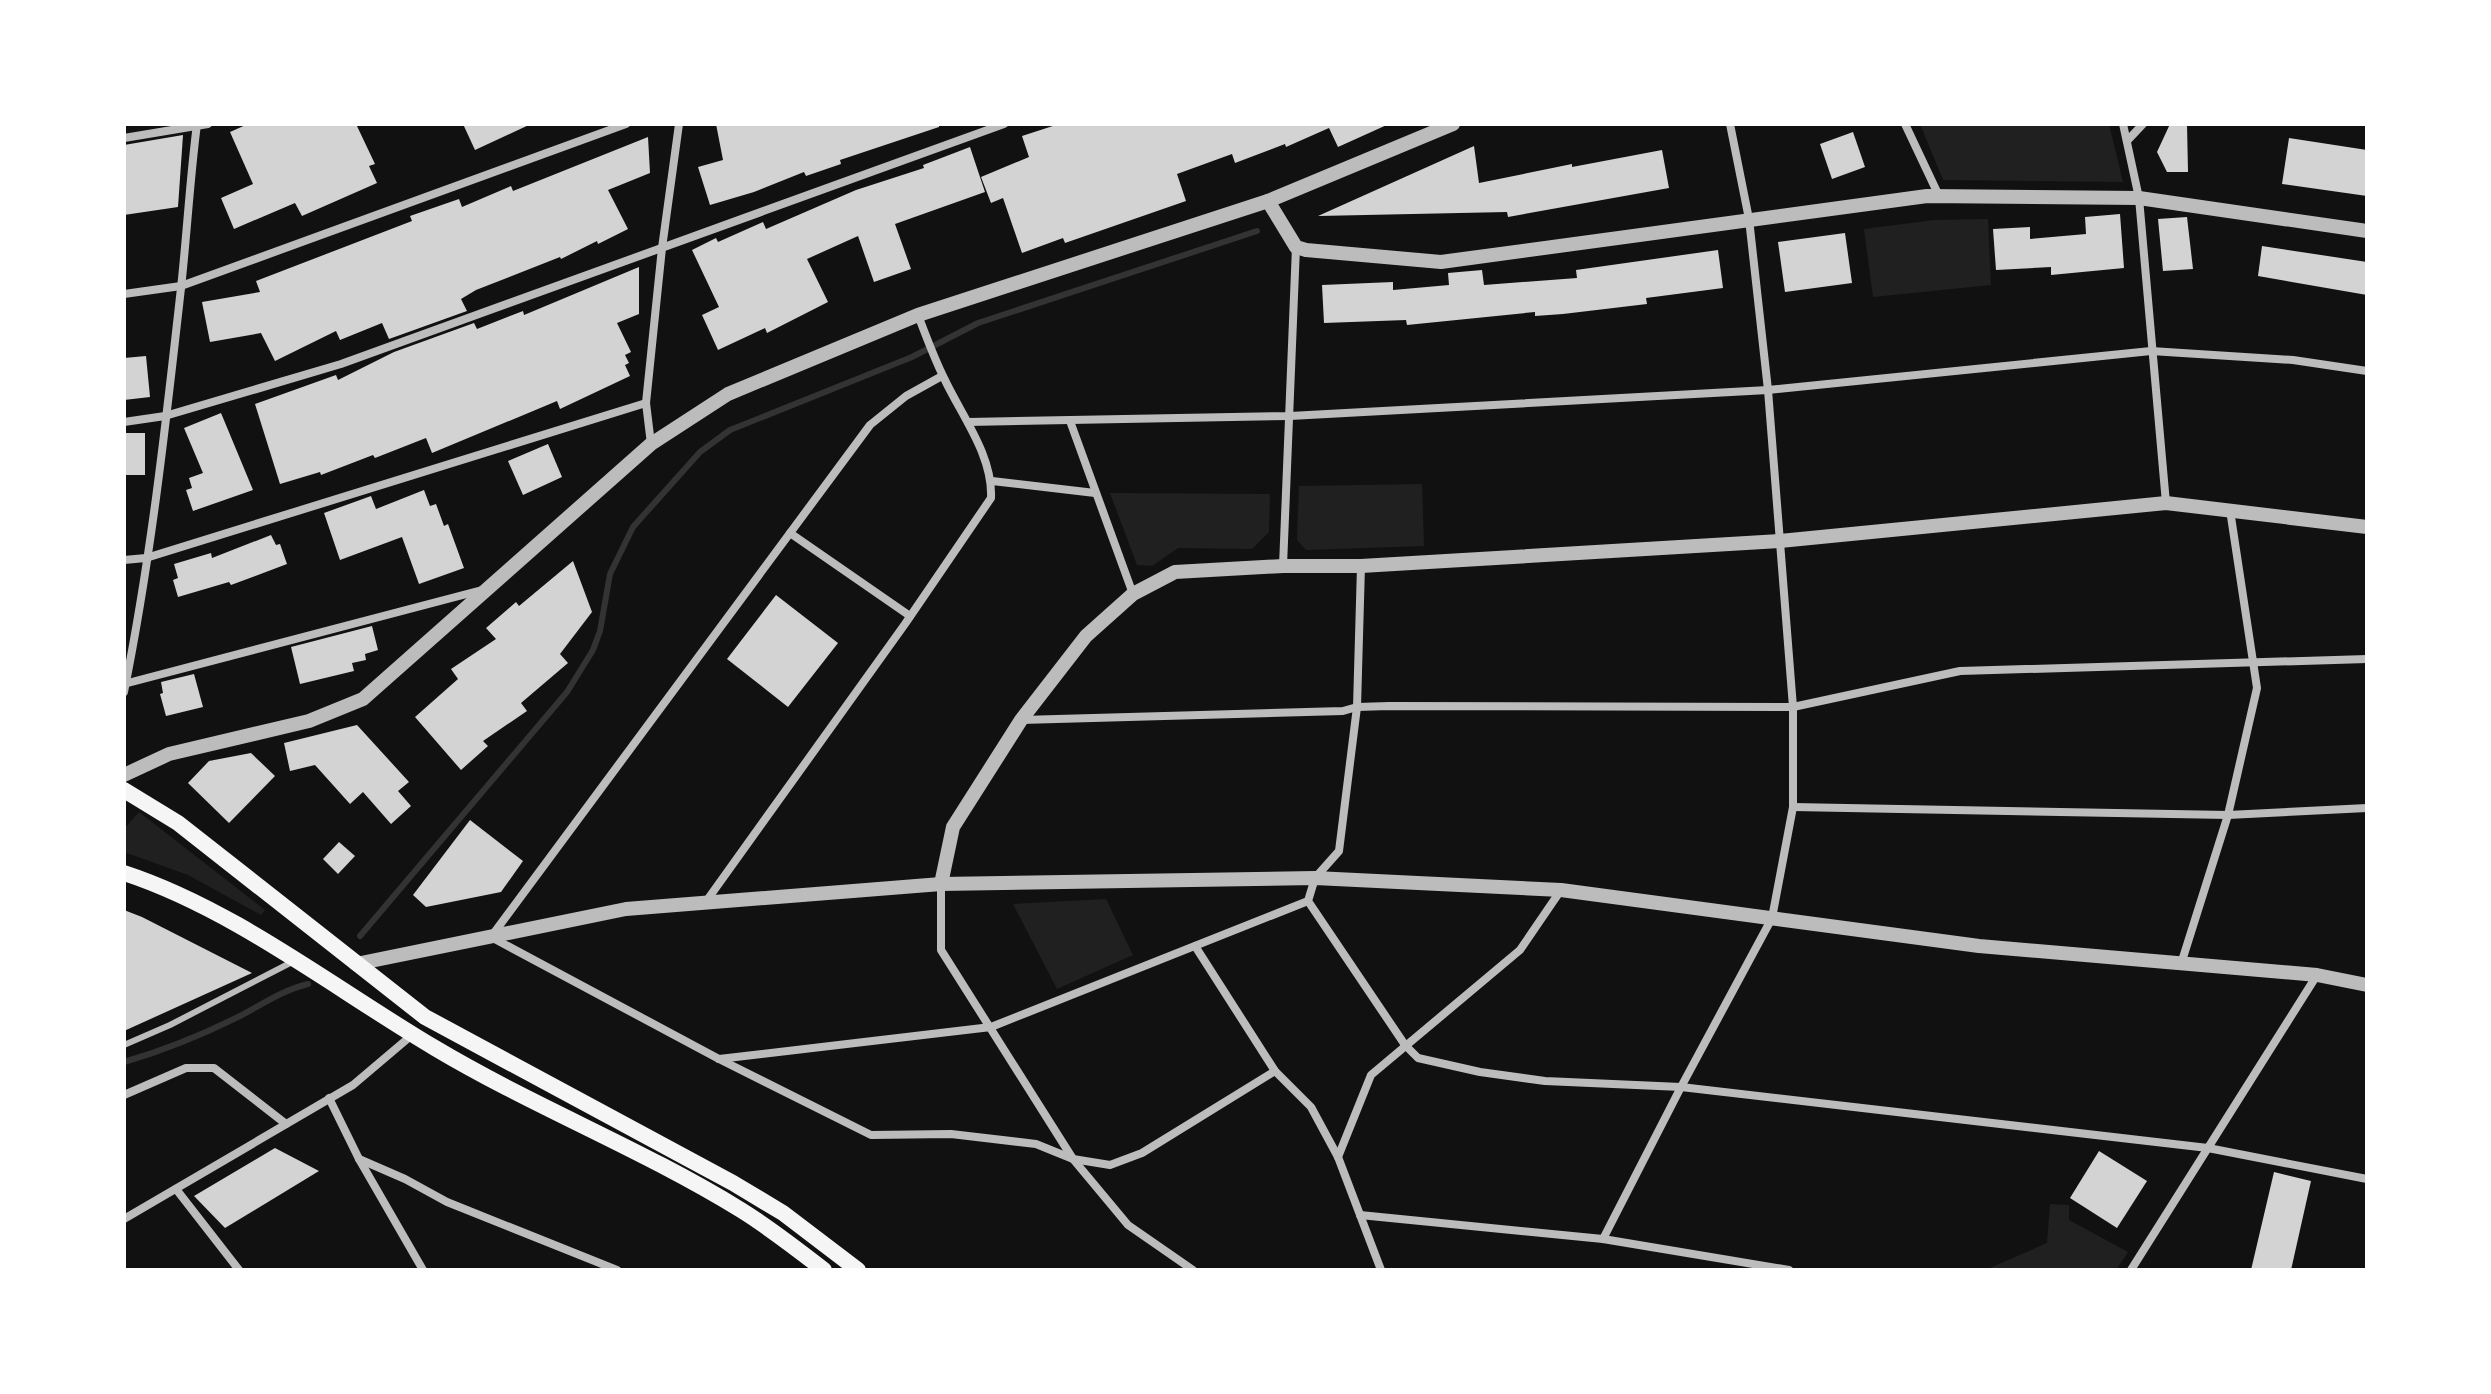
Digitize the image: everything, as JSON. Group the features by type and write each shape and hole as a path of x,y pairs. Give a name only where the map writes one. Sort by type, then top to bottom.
{"main road":[{"path":"124,790 178,823 405,1003 450,1031 760,1199 858,1270"},
{"path":"124,873 180,894 221,915 471,1068 727,1202 770,1229 824,1270"}],"street":[{"path":"124,138 208,124"},
{"path":"124,294 181,286 626,124"},
{"path":"651,444 646,403 679,124"},
{"path":"124,422 165,416 341,364 1004,124"},
{"path":"124,775 169,754 309,721 363,699 651,444 728,394 918,315 1268,201 1453,124"},
{"path":"1603,1239 1772,918 1793,807 1793,707 1768,390 1749,219 1730,124"},
{"path":"1905,124 1939,196"},
{"path":"2123,124 2139,198 2166,503"},
{"path":"2127,141 2143,124"},
{"path":"197,126 165,416 125,686 491,588"},
{"path":"1296,247 1441,262 1939,196 2139,198 2367,231"},
{"path":"1268,201 1296,247 1283,566"},
{"path":"705,903 991,498 992,481 968,422 942,376 918,315"},
{"path":"968,422 1290,416 1768,390 2151,351 2293,360 2367,371"},
{"path":"491,937 870,425 906,396 942,376"},
{"path":"124,560 146,558 646,403"},
{"path":"1070,421 1133,594"},
{"path":"992,481 1095,493"},
{"path":"1193,1270 1128,1225 1073,1159 941,950 941,884 953,827 1021,720 1086,636 1133,594 1175,572 1283,566 1361,566 1780,541 2166,503 2367,527"},
{"path":"2181,964 2228,815 2257,688 2230,510"},
{"path":"790,533 910,616"},
{"path":"1308,901 1315,878 1339,851 1357,707 1361,566"},
{"path":"1021,720 1343,711 1357,707 1793,707 1960,671 2367,659"},
{"path":"1793,807 2228,815 2367,808"},
{"path":"356,964 626,909 941,884 1315,878 1561,890 1979,946 2317,975 2367,985"},
{"path":"1338,1157 1371,1075 1520,950 1561,890"},
{"path":"719,1059 991,1027 1308,901"},
{"path":"1308,901 1405,1045 1418,1058 1480,1072 1545,1081 1681,1087 2208,1148 2367,1179"},
{"path":"491,937 719,1059 871,1135 965,1136 1036,1144 1073,1159 1110,1165 1142,1153 1275,1071"},
{"path":"1195,946 1275,1071 1311,1107 1338,1157 1381,1270"},
{"path":"2131,1270 2317,975"},
{"path":"124,1219 353,1085 413,1034"},
{"path":"124,1095 186,1068 214,1068 286,1124"},
{"path":"329,1098 359,1159 423,1270"},
{"path":"359,1159 447,1202 617,1270"},
{"path":"176,1189 239,1270"},
{"path":"1360,1215 1603,1239 1789,1270"}],"lane":[{"path":"124,1045 170,1025 294,961"}],"shaded area":[{"path":"1920,124 2109,124 2123,182 1943,180"},
{"path":"1988,219 1991,285 1873,297 1864,229 1934,220"},
{"path":"1422,484 1424,546 1306,550 1297,540 1299,486"},
{"path":"1110,493 1270,494 1269,532 1252,549 1178,548 1152,566 1137,565"},
{"path":"139,812 265,910 261,915 188,875 124,852 124,829"},
{"path":"1106,899 1133,955 1057,989 1013,904"},
{"path":"2050,1204 2069,1205 2069,1220 2128,1252 2116,1270 1985,1270 2047,1243"}],"building":[{"path":"248,124 356,124 375,164 369,166 377,183 302,216 295,203 234,229 221,198 253,184 230,132"},
{"path":"463,124 531,124 475,150"},
{"path":"716,124 939,124 939,127 840,160 841,164 806,176 804,172 710,205 698,167 723,160"},
{"path":"1059,124 1389,124 1338,147 1329,128 1286,147 1285,144 1235,163 1232,154 1177,174 1186,201 1065,243 1063,238 1022,253 1003,198 991,203 981,177 1029,157 1022,136"},
{"path":"2170,124 2187,124 2188,172 2167,172 2157,152"},
{"path":"1853,132 1865,167 1832,179 1820,144"},
{"path":"183,135 178,207 124,215 124,145"},
{"path":"648,137 650,173 608,190 628,229 561,259 476,290 461,299 467,311 389,339 382,323 340,340 336,331 275,361 261,333 210,342 202,302 260,292 256,281 412,221 410,216 459,199 462,207 511,186 513,191"},
{"path":"2289,138 2367,150 2367,196 2282,184"},
{"path":"1474,146 1479,183 1662,150 1669,188 1508,217 1507,212 1318,216"},
{"path":"970,147 985,192 895,224 911,269 874,282 858,236 807,259 828,302 767,333 765,328 718,350 702,315 719,307 692,250 763,222 766,229 856,190 924,168 923,165"},
{"path":"2120,214 2124,268 2051,275 2051,267 1996,270 1993,229 2030,227 2030,239 2086,234 2085,217"},
{"path":"2187,217 2193,269 2163,271 2158,219"},
{"path":"1845,233 1852,283 1785,292 1778,242"},
{"path":"2262,246 2367,262 2367,295 2258,276"},
{"path":"1718,250 1723,288 1646,298 1647,304 1563,314 1535,316 1535,312 1407,325 1406,320 1324,323 1322,285 1393,282 1393,290 1449,285 1448,273 1482,270 1484,285 1577,278 1576,270"},
{"path":"639,267 639,314 617,323 631,352 625,355 630,376 560,409 557,401 432,453 426,438 375,458 373,455 321,475 320,472 280,484 255,404 336,375 338,380 394,352 474,323 477,329 523,311 524,315"},
{"path":"146,356 150,397 124,400 124,358"},
{"path":"221,413 253,490 193,511 186,490 192,488 189,478 203,473 184,428"},
{"path":"124,433 145,433 145,475 124,475"},
{"path":"548,444 562,477 523,495 508,461"},
{"path":"424,490 430,506 436,504 444,526 448,524 464,568 419,584 402,537 340,560 324,513 371,496 376,509"},
{"path":"271,535 276,545 280,544 287,564 231,585 229,582 178,597 173,580 178,578 174,564 211,553 212,558"},
{"path":"573,561 592,612 560,654 568,663 521,703 527,711 483,741 488,746 461,770 415,717 458,679 451,669 496,639 486,628 516,602 519,606"},
{"path":"776,595 838,643 788,707 727,659"},
{"path":"372,626 378,650 365,654 366,660 352,663 354,671 300,684 291,647"},
{"path":"194,674 203,707 166,716 160,694 163,693 161,682"},
{"path":"357,725 409,782 398,791 411,806 391,824 363,792 350,804 315,765 290,771 284,743"},
{"path":"251,753 275,776 229,823 188,783 209,761"},
{"path":"470,820 523,861 501,892 426,907 413,895"},
{"path":"339,842 355,856 338,874 323,859"},
{"path":"124,910 142,917 252,973 124,1031"},
{"path":"275,1148 319,1171 225,1228 194,1196"},
{"path":"2099,1151 2147,1181 2117,1228 2070,1198"},
{"path":"2274,1172 2311,1181 2291,1270 2251,1270"}],"waterway":[{"path":"360,936 567,692 593,650 600,631 610,574 633,527 700,452 730,430 912,357 978,323 1257,231"},
{"path":"124,1062 197,1036 308,984"}]}
